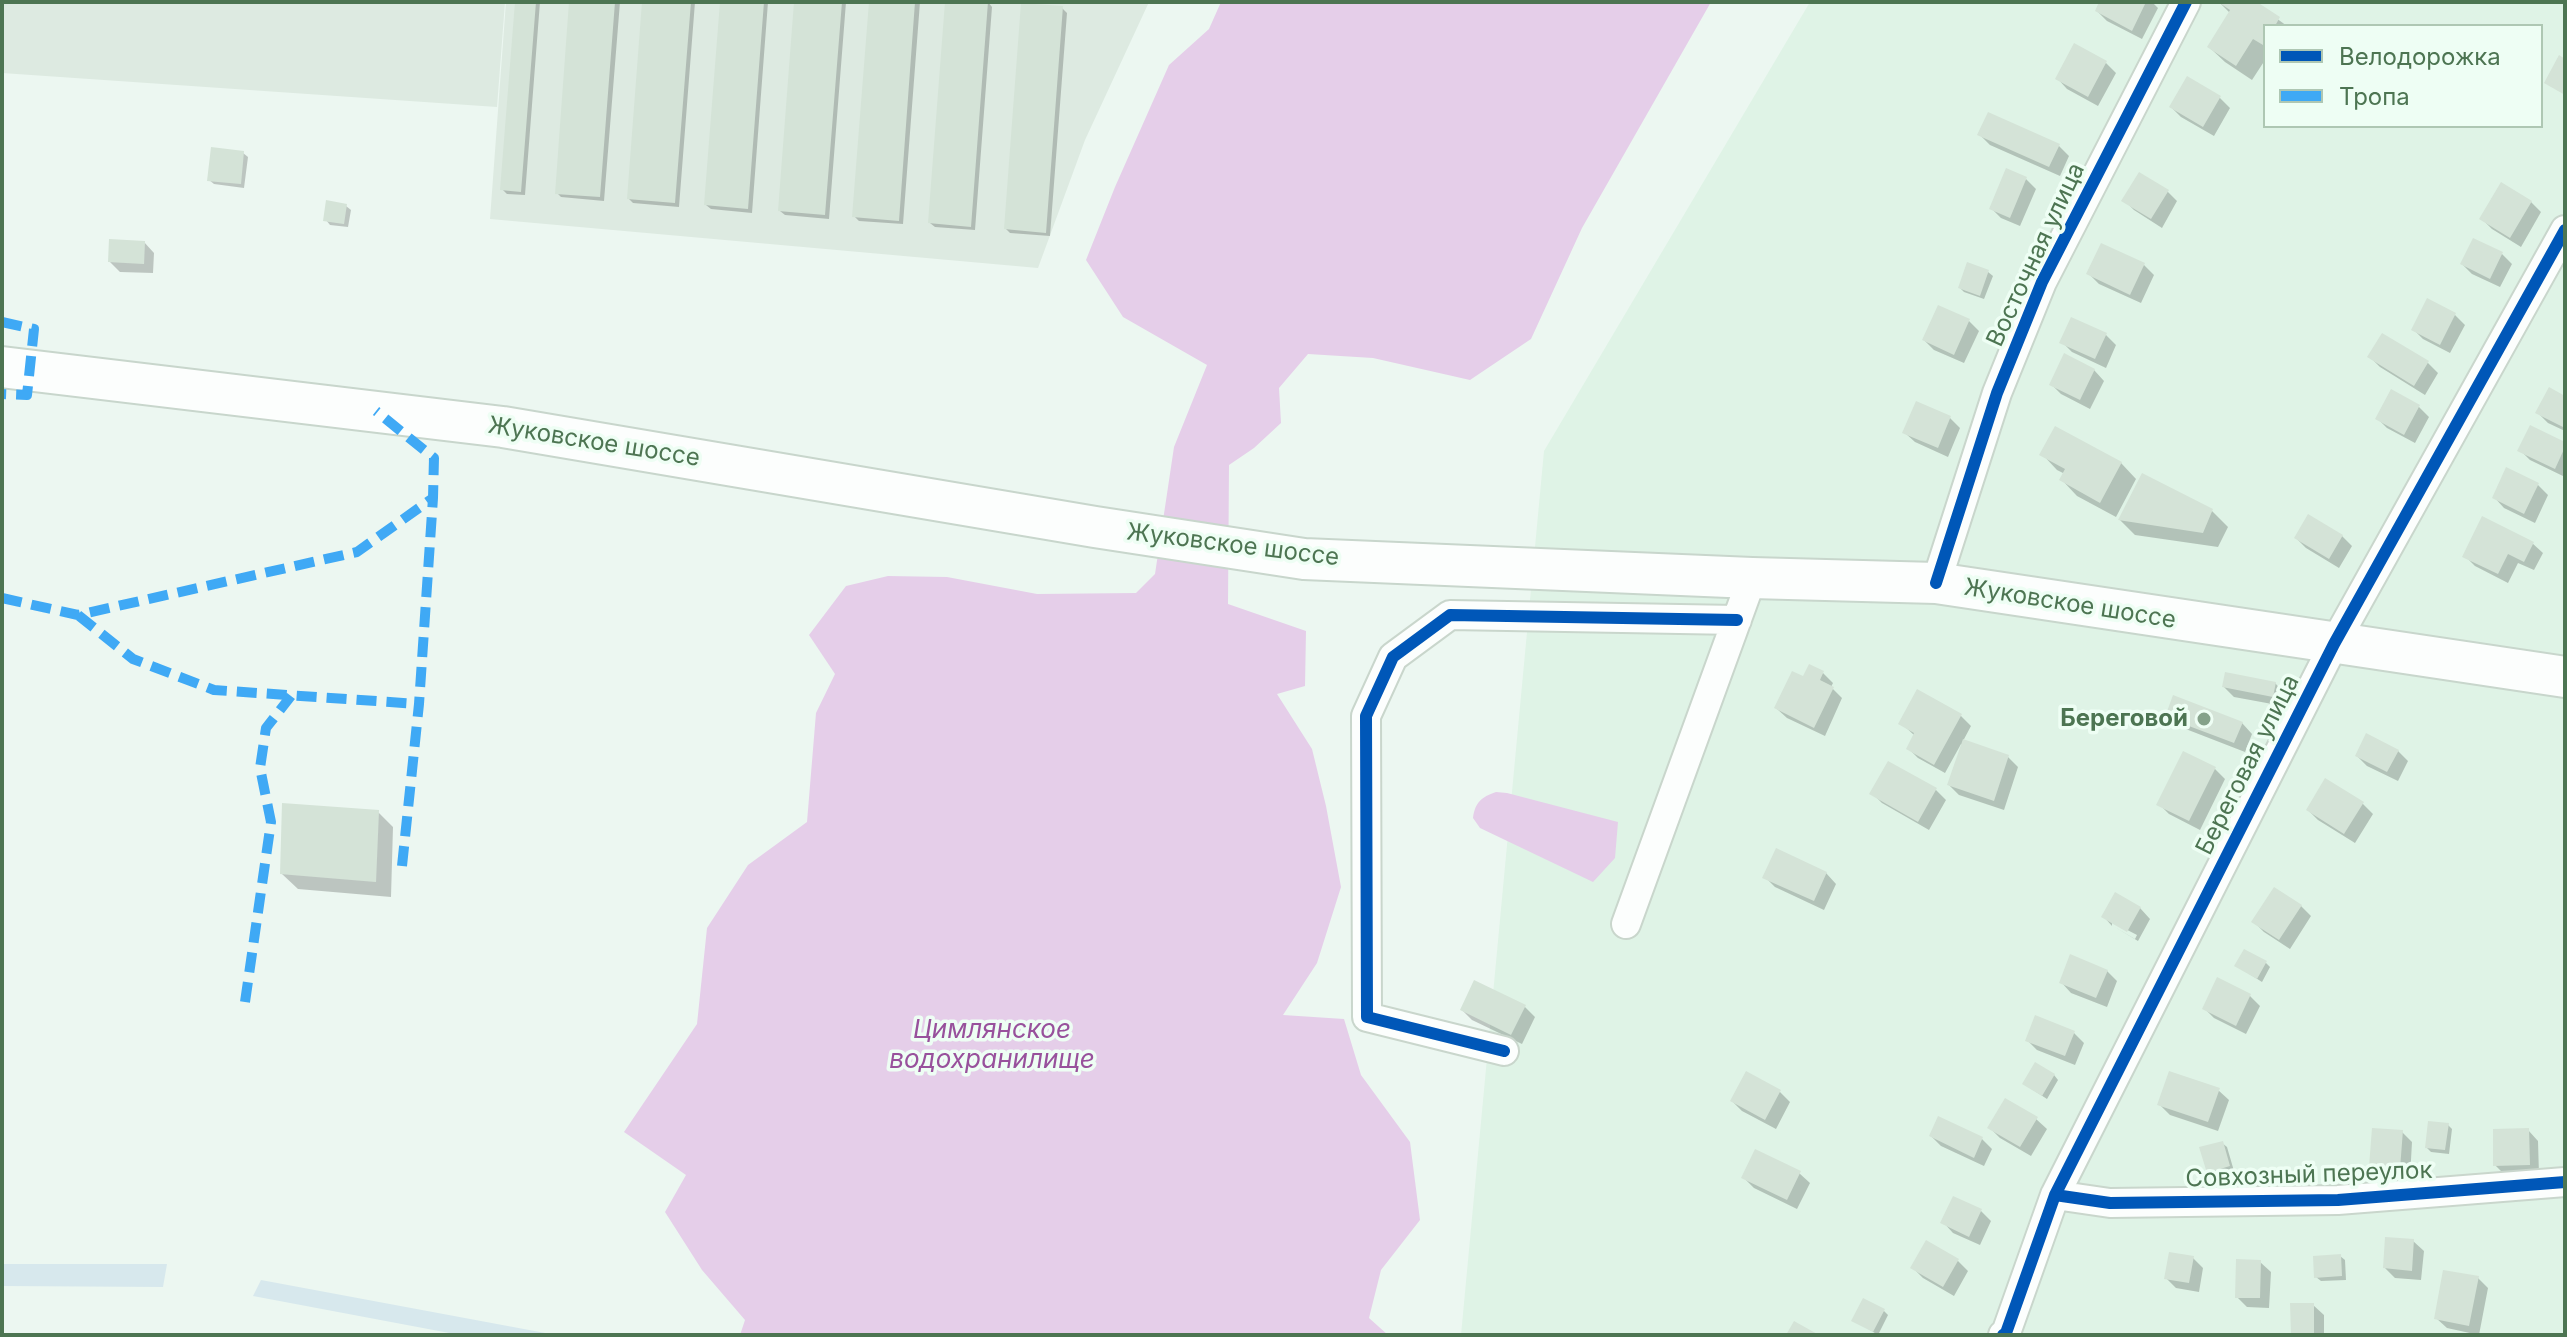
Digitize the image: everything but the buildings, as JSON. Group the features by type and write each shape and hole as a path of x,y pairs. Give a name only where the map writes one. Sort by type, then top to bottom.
{"main road":[{"name":"Жуковское шоссе","path":"2,367 503,427 1095,527 1304,559 1936,583 2565,677"}],"street":[{"name":"Восточная улица","path":"1936,583 1997,393 2042,282 2186,2"},
{"name":"Береговая улица","path":"2005,1334 2055,1195 2334,644 2565,230"},
{"path":"1626,924 1752,578"},
{"path":"1504,1051 1367,1017 1366,716 1393,657 1450,615 1737,620"},
{"name":"Совхозный переулок","path":"2055,1195 2110,1203 2338,1200 2565,1182"}],"shaded area":[{"path":"2,2 505,2 497,107 2,73"},
{"path":"506,2 1149,2 1085,140 1038,268 490,219"},
{"path":"1810,2 2565,2 2565,1335 1461,1335 1544,451"},
{"path":"2,1264 167,1264 163,1287 2,1286"},
{"path":"261,1280 556,1335 460,1335 253,1296"}],"water":[{"name":"Цимлянское водохранилище","path":"1221,2 1711,2 1582,228 1531,339 1470,380 1373,358 1308,354 1279,388 1281,423 1254,448 1229,465 1228,604 1306,631 1305,686 1277,694 1312,749 1341,887 1317,963 1283,1015 1344,1019 1361,1075 1410,1142 1420,1220 1381,1270 1369,1318 1388,1335 740,1335 745,1320 702,1270 665,1212 686,1175 624,1132 697,1024 707,928 748,865 807,822 816,713 835,674 809,635 846,586 888,576 947,577 1037,594 1136,593 1155,574 1174,447 1207,365 1123,317 1086,260 1169,65 1209,29"},
{"path":"1496,792 1618,822 1615,858 1593,882 1480,828 1473,818 1475,808 1483,798"}],"marked path":[{"path":"2,322 34,329 27,395 2,394"},
{"path":"2,598 78,615 357,552 433,498 434,458 376,411"},
{"path":"402,866 419,704 433,498"},
{"path":"78,615 133,659 214,690 419,704"},
{"path":"245,1002 271,822 260,768 266,728 291,696"}],"cycle path":[{"path":"1936,583 1997,393 2042,282 2186,2"},
{"path":"2003,1335 2055,1195 2334,644 2565,230"},
{"path":"1504,1051 1367,1017 1366,716 1393,657 1450,615 1737,620"},
{"path":"2055,1195 2110,1203 2338,1200 2565,1182"}],"place":[{"name":"Береговой","path":"2204,719"}]}
